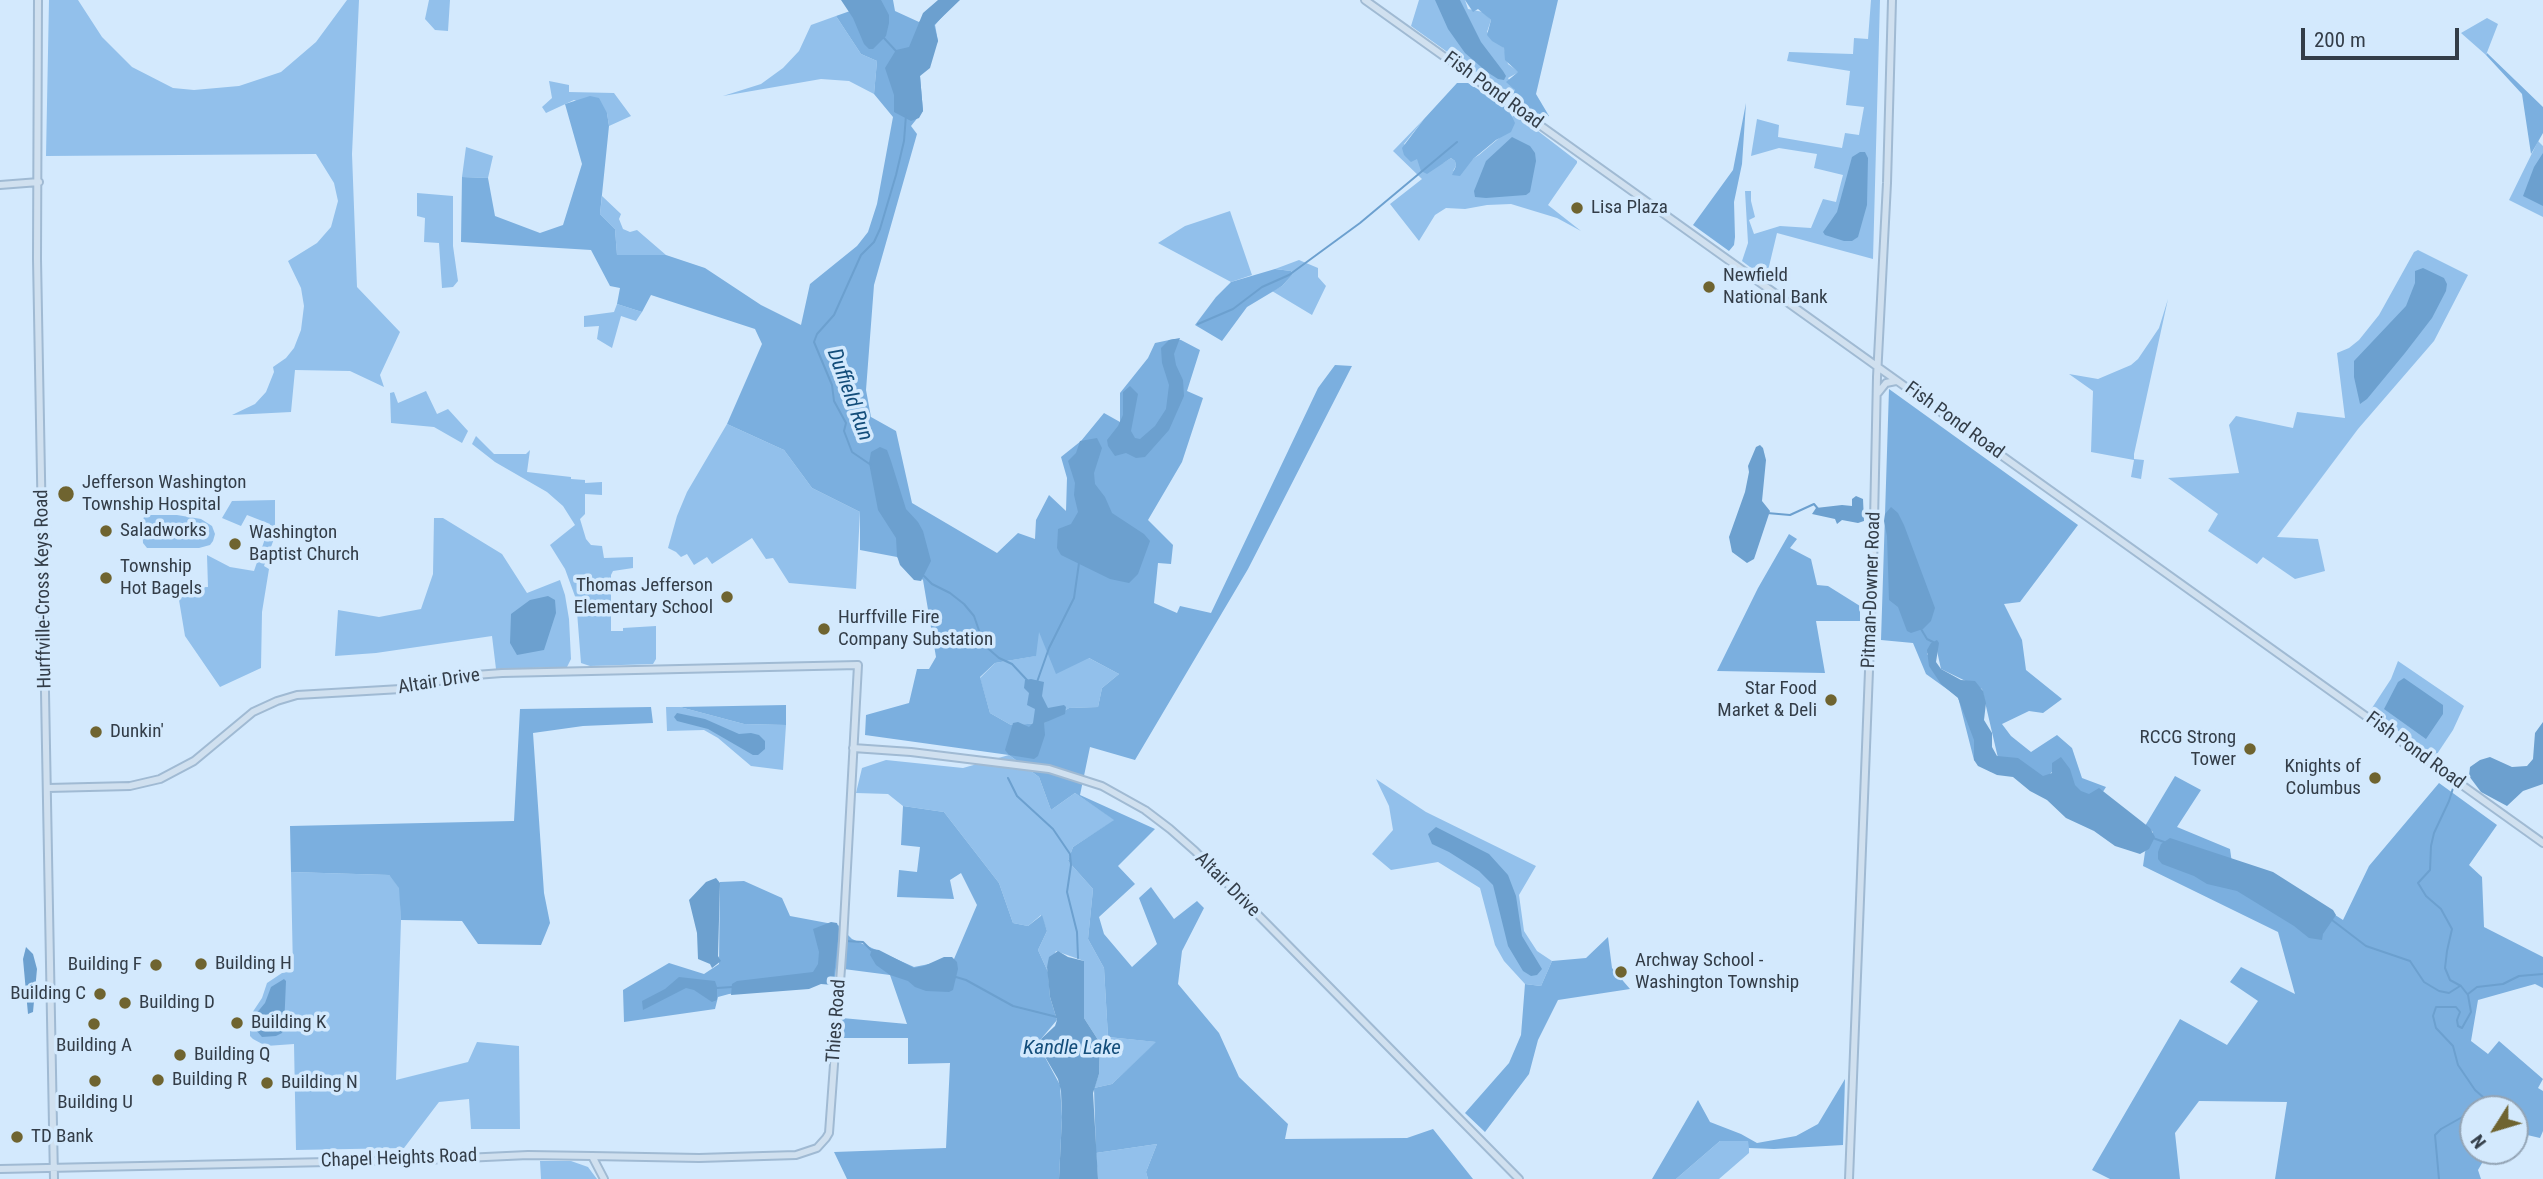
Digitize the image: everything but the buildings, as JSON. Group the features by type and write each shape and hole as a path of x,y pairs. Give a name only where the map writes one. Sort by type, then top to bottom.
{"street":[{"name":"Hurffville-Cross Keys Road","path":"38,0 37,260 54,1179"},
{"name":"Fish Pond Road","path":"1365,0 2543,843"},
{"name":"Pitman-Downer Road","path":"1849,1179 1892,0"},
{"path":"13,183 31,176 38,165"},
{"path":"0,185 38,182"},
{"path":"1855,350 1870,352 1879,340"},
{"path":"1877,395 1885,383 1898,381"},
{"name":"Altair Drive","path":"48,788 130,786 167,776 194,761 247,715 265,705 297,695 401,689 462,676 502,673 858,665"},
{"name":"Thies Road","path":"593,1156 699,1158 796,1155 817,1148 826,1138 843,941 858,665"},
{"name":"Altair Drive","path":"853,748 911,752 1049,769 1102,786 1144,810 1195,851 1518,1179"},
{"name":"Chapel Heights Road","path":"0,1169 422,1160 528,1155 593,1156"},
{"path":"593,1156 604,1179"}],"shaded area":[{"path":"49,0 78,0 102,37 132,67 173,88 194,90 239,86 281,72 316,42 347,0 359,0 352,154 357,287 400,332 380,375 384,387 350,371 295,370 291,412 232,415 255,404 266,392 274,372 273,367 294,348 301,330 304,306 301,288 288,261 317,243 331,227 338,201 334,183 316,154 46,156"},
{"path":"429,0 450,0 448,31 435,30 425,19"},
{"path":"881,0 893,0 895,11 919,22 941,0 957,0 935,25 938,41 920,76 923,111 911,126 917,134 874,285 866,390 871,417 896,431 912,503 997,553 1018,533 1035,539 1036,520 1049,495 1066,511 1067,478 1061,457 1081,441 1104,413 1120,422 1120,393 1148,358 1155,343 1181,340 1200,350 1187,391 1203,398 1182,462 1148,520 1173,545 1171,564 1158,563 1154,603 1177,613 1180,606 1211,613 1318,388 1335,365 1352,366 1248,569 1135,760 1090,747 1080,795 1155,829 1118,866 1135,884 1099,917 1104,934 1132,967 1157,944 1139,898 1151,887 1174,919 1197,901 1204,908 1182,951 1178,984 1219,1033 1239,1077 1288,1124 1285,1139 1407,1138 1433,1129 1473,1179 1148,1179 1146,1172 1157,1144 1096,1153 1094,1088 1112,1084 1156,1042 1108,1037 1104,968 1088,939 1093,889 1068,861 1073,847 1114,820 1075,793 1051,810 1039,777 1009,755 865,735 866,715 909,703 917,669 929,669 936,657 923,580 897,557 860,550 860,512 812,488 784,450 727,424 762,344 755,329 651,295 642,312 617,304 620,288 610,286 591,250 461,242 462,177 488,178 495,216 540,233 563,225 582,164 565,104 590,96 599,98 607,113 609,126 600,214 615,229 617,255 666,255 705,268 761,305 801,325 810,284 857,246 868,232 877,204 893,117 874,94 877,61 861,54 836,16","holes":["1039,632 1056,674 1089,658 1119,674 1102,688 1098,707 1069,708 1044,723 1011,725 990,713 980,677 995,663 1036,656"]},
{"path":"1419,0 1465,0 1468,9 1483,12 1491,20 1487,32 1504,48 1508,64 1519,72 1508,78 1515,90 1513,99 1411,26"},
{"path":"1465,0 1558,0 1536,94 1549,116 1542,118 1513,99 1515,90 1506,82 1518,72 1505,60 1504,48 1487,35 1491,20 1478,9 1473,12"},
{"path":"1871,0 1880,0 1873,259 1777,233 1766,279 1742,261 1748,243 1745,191 1751,191 1755,217 1749,220 1754,234 1780,226 1811,228 1823,199 1836,202 1843,175 1814,168 1817,154 1779,148 1751,156 1757,119 1779,125 1778,137 1842,148 1845,133 1859,135 1864,107 1846,105 1850,71 1787,61 1789,52 1853,54 1854,38 1868,39"},
{"path":"836,16 861,54 877,61 874,94 849,81 821,79 723,96 761,84 783,68 799,51 811,25"},
{"path":"2487,18 2498,24 2486,55 2461,33"},
{"path":"2487,53 2543,107 2543,133 2531,154 2522,94"},
{"path":"549,81 569,85 569,92 614,93 631,116 609,126 607,113 574,100 546,113 542,107 552,98"},
{"path":"1457,83 1468,83 1508,108 1515,123 1511,132 1496,140 1473,159 1460,176 1452,175 1456,166 1451,158 1427,174 1421,171 1417,159 1411,162 1404,155 1402,148"},
{"path":"1746,103 1742,164 1734,202 1735,237 1734,245 1729,251 1693,225 1733,170"},
{"path":"1508,108 1577,161 1548,205 1581,231 1557,218 1511,204 1487,205 1465,209 1446,208 1435,215 1419,241 1390,204 1422,179 1393,151 1424,119 1404,144 1418,158 1443,163 1451,158 1456,166 1453,171 1479,155 1505,133 1513,115"},
{"path":"2538,141 2543,146 2543,217 2509,200"},
{"path":"466,147 493,156 488,178 462,177"},
{"path":"417,193 453,196 453,246 458,281 453,287 442,288 439,243 424,242 425,218 417,216"},
{"path":"602,196 621,214 619,219 623,229 630,232 637,230 666,255 617,255 615,229 600,214"},
{"path":"1230,211 1252,275 1231,282 1158,243 1185,226"},
{"path":"2418,250 2468,275 2434,341 2358,429 2277,537 2318,539 2325,571 2295,579 2263,557 2257,564 2208,531 2218,514 2168,478 2239,473 2229,425 2236,416 2293,428 2297,412 2345,418 2337,353 2359,340 2379,315 2414,252"},
{"path":"1299,260 1318,268 1318,277 1326,286 1312,315 1272,291 1282,286 1293,274 1291,271 1275,269"},
{"path":"1275,269 1291,271 1293,274 1282,286 1247,307 1222,341 1195,325 1231,282"},
{"path":"2168,299 2134,454 2134,459 2144,460 2141,479 2131,477 2134,460 2091,452 2093,391 2069,374 2098,379 2131,365 2159,328"},
{"path":"617,304 642,312 636,321 621,316 612,348 597,339 599,326 584,327 584,316 614,312"},
{"path":"1889,389 2078,525 2020,602 2004,604 2022,640 2026,670 2062,699 2043,713 2029,711 2002,724 2011,736 2031,752 2057,735 2072,748 2082,778 2106,787 2099,798 2080,797 2062,762 2045,779 1998,758 1982,689 1941,669 1935,642 1927,654 1969,701 1991,772 1974,760 1958,697 1926,674 1913,643 1881,640"},
{"path":"426,391 437,414 448,409 468,431 462,443 434,427 391,423 390,393 394,392 398,403"},
{"path":"727,424 784,450 812,488 860,512 856,589 789,583 773,558 766,559 752,538 712,564 707,557 694,565 687,554 681,557 668,548 687,492"},
{"path":"476,436 494,454 526,454 530,450 527,472 571,477 585,480 585,483 602,482 602,495 585,494 585,514 580,519 586,539 591,545 602,546 604,558 633,557 633,568 613,571 611,575 611,631 656,626 656,659 653,664 590,666 581,663 576,599 565,569 550,545 575,525 563,506 547,492 495,462 472,444"},
{"path":"275,500 275,536 264,566 269,569 262,612 261,668 220,687 185,636 177,588 208,587 207,555 230,567 254,571 270,524 247,515 241,526 222,518 232,501"},
{"path":"177,515 201,519 212,526 215,534 213,541 210,545 199,548 147,548 143,543 142,522 144,517"},
{"path":"434,518 443,518 502,554 527,593 560,580 569,619 571,659 567,667 496,669 492,636 376,653 335,656 338,610 379,617 421,609 433,574"},
{"path":"1789,534 1797,539 1790,548 1811,559 1817,585 1828,586 1860,606 1860,621 1816,621 1825,673 1717,671 1758,588"},
{"path":"1038,631 1119,674 1102,688 1098,707 1069,708 1044,723 1011,725 990,713 980,678 995,663 1035,656"},
{"path":"2398,661 2464,706 2453,730 2435,757 2370,711 2391,679"},
{"path":"786,705 786,725 744,724 680,707"},
{"path":"651,707 653,723 583,726 533,733 544,893 550,923 541,945 478,944 462,921 401,920 399,888 389,875 291,872 290,826 514,821 520,709"},
{"path":"666,707 680,707 744,724 786,725 783,770 751,766 718,738 704,730 667,731"},
{"path":"1009,755 1039,777 1051,810 1075,793 1115,820 1073,847 1068,861 1093,889 1088,939 1104,968 1108,1037 1157,1042 1112,1084 1094,1088 1099,1074 1100,1043 1084,1018 1084,961 1056,951 1047,967 1048,972 1038,950 1047,931 1041,915 1028,926 1013,923 999,883 944,812 903,806 888,794 856,793 862,768 886,760 963,768"},
{"path":"2175,776 2201,790 2177,827 2230,849 2232,863 2277,878 2343,920 2369,866 2439,783 2497,825 2469,865 2482,877 2484,927 2543,957 2543,988 2535,984 2478,1000 2471,1041 2488,1054 2499,1041 2543,1079 2538,1088 2543,1091 2543,1131 2540,1138 2529,1135 2529,1095 2459,1095 2459,1165 2481,1165 2478,1170 2481,1179 2275,1179 2287,1102 2199,1101 2175,1133 2180,1179 2110,1179 2092,1170 2180,1019 2227,1045 2258,1001 2230,982 2241,967 2295,994 2278,932 2143,866 2153,832 2145,826"},
{"path":"1376,779 1426,812 1536,866 1519,895 1524,931 1537,951 1552,961 1541,986 1525,984 1504,961 1495,945 1480,888 1438,862 1391,870 1372,854 1393,830 1389,806"},
{"path":"903,806 944,812 999,883 1013,923 1028,926 1042,915 1047,931 1038,950 1048,972 1050,997 1057,1020 1041,1039 1040,1048 1060,1085 1062,1117 1059,1179 847,1179 834,1152 946,1148 950,1063 908,1064 908,1038 839,1038 842,1018 907,1024 890,975 836,968 835,981 729,994 718,997 715,1009 624,1022 623,990 669,963 704,974 719,964 720,882 744,881 782,898 790,916 838,925 852,939 914,967 954,959 977,905 961,873 950,880 954,899 897,897 899,870 917,872 920,847 901,845"},
{"path":"291,872 389,875 400,888 396,1080 468,1062 477,1042 519,1046 520,1129 471,1129 469,1099 439,1102 404,1148 296,1150 294,1044 266,1046 250,1036 250,1016 262,998 267,983 282,973 293,971"},
{"path":"1608,937 1612,968 1630,989 1558,1000 1538,1040 1529,1074 1485,1132 1465,1113 1509,1063 1521,1035 1525,984 1541,986 1552,961 1586,958"},
{"path":"1845,1079 1843,1145 1774,1149 1749,1148 1748,1141 1720,1141 1676,1179 1652,1179 1698,1100 1710,1122 1757,1143 1796,1136 1818,1124"},
{"path":"1720,1141 1749,1141 1749,1153 1719,1179 1676,1179"},
{"path":"1157,1144 1146,1172 1148,1179 1098,1179 1096,1153"},
{"path":"540,1161 571,1161 588,1167 597,1179 541,1179"}],"water":[{"path":"841,0 881,0 889,15 889,23 886,36 873,49 864,44 853,18"},
{"path":"938,0 960,0 934,25 938,41 930,68 920,76 923,111 919,118 911,121 894,112 894,95 885,68 896,50 909,47 923,13"},
{"path":"1435,0 1460,0 1481,42 1506,76 1504,80 1487,72 1465,53 1448,29"},
{"path":"1512,137 1530,146 1535,153 1530,192 1526,195 1475,197 1474,191 1486,161"},
{"path":"1865,152 1868,158 1867,205 1858,237 1852,241 1844,241 1823,232 1837,212 1852,157"},
{"path":"2543,153 2543,206 2523,196 2534,167"},
{"path":"2423,268 2444,278 2446,291 2432,318 2367,399 2360,404 2354,377 2354,361 2406,306 2415,283 2415,271"},
{"path":"1180,338 1174,354 1183,380 1184,396 1169,430 1145,457 1136,458 1126,453 1115,456 1107,440 1123,415 1123,392 1130,386 1138,394 1131,431 1135,438 1140,439 1155,426 1166,409 1169,385 1162,363 1161,348 1169,340"},
{"path":"1097,438 1102,448 1094,473 1095,484 1112,513 1150,541 1138,574 1129,583 1110,579 1061,555 1057,548 1058,529 1071,524 1078,512 1074,495 1075,483 1068,461 1076,453 1080,441"},
{"path":"1760,445 1766,460 1762,501 1770,511 1754,559 1747,563 1732,552 1729,537 1745,492 1748,466 1756,447"},
{"path":"880,447 887,450 906,509 923,531 931,561 921,581 914,580 900,565 896,538 878,510 869,463 871,452"},
{"path":"1856,496 1863,499 1864,521 1858,523 1842,520 1837,524 1835,519 1812,514 1816,508 1852,506 1852,499"},
{"path":"1891,507 1898,513 1904,525 1935,608 1931,621 1923,629 1911,633 1907,631 1898,607 1889,600 1884,521 1885,514"},
{"path":"548,596 555,600 556,613 544,650 517,655 510,643 511,614 530,600"},
{"path":"1937,640 1939,643 1936,662 1941,669 1961,680 1975,681 1983,691 1986,703 1984,720 1992,733 1992,747 1997,756 2018,758 2043,776 2052,773 2052,763 2061,757 2070,769 2075,785 2081,791 2089,794 2099,788 2150,828 2155,837 2149,849 2140,854 2115,846 2094,831 2066,818 2047,800 2013,777 1997,775 1978,766 1974,760 1974,740 1958,698 1941,684 1929,666 1927,650 1931,643"},
{"path":"2404,678 2443,705 2443,714 2426,739 2384,709 2398,682"},
{"path":"1025,680 1044,682 1042,696 1048,708 1064,705 1066,707 1065,714 1044,723 1045,735 1038,756 1034,759 1009,755 1005,750 1013,723 1018,722 1029,727 1033,723 1035,709 1027,705 1029,693 1024,688"},
{"path":"677,713 705,719 739,734 759,735 765,741 765,749 758,755 753,755 708,729 677,721 674,717"},
{"path":"2543,722 2543,784 2523,791 2507,806 2481,792 2469,776 2470,767 2490,757 2512,767 2527,766 2533,759 2535,733"},
{"path":"1436,827 1489,854 1508,875 1516,896 1522,936 1542,969 1537,975 1531,976 1523,971 1508,946 1493,885 1479,871 1432,844 1428,834"},
{"path":"2170,838 2273,872 2333,910 2336,915 2322,940 2309,938 2237,891 2207,884 2162,864 2158,859 2158,852 2161,844"},
{"path":"716,878 720,883 718,956 721,961 712,968 710,964 698,959 697,933 689,900 706,882"},
{"path":"831,922 837,923 839,929 833,985 821,984 809,989 731,995 732,984 737,981 813,972 818,964 819,952 813,929"},
{"path":"26,947 33,954 37,969 33,1012 28,1014 23,959"},
{"path":"872,949 914,968 944,957 952,957 957,962 958,969 953,990 926,991 890,975 876,965 870,955"},
{"name":"Kandle Lake","path":"1058,951 1084,961 1084,1018 1100,1043 1099,1074 1093,1093 1098,1179 1059,1179 1061,1091 1058,1079 1040,1048 1041,1039 1055,1026 1057,1020 1050,997 1047,967 1049,957"},
{"path":"679,977 715,981 717,1000 712,1002 686,988 643,1010 642,1001 665,989"},
{"path":"284,979 284,1028 282,1033 276,1036 262,1037 256,1030 255,1015 265,1003 271,987"}],"waterway":[{"name":"Duffield Run","path":"883,37 896,51"},
{"name":"Duffield Run","path":"871,465 852,452 844,431 846,423 834,401 832,385 814,342 817,334 834,315 861,255 874,242 880,229 904,141 906,115"},
{"path":"1198,324 1233,309 1262,287 1289,275 1360,223 1457,142"},
{"path":"1767,513 1790,515 1814,504 1819,510"},
{"path":"1037,682 1049,648 1074,598 1079,563"},
{"name":"Duffield Run","path":"924,576 964,604 974,616 984,645 999,658 1012,664 1027,680"},
{"path":"1921,629 1927,639 1933,642"},
{"name":"Duffield Run","path":"1008,778 1017,796 1053,829 1070,854 1067,892 1077,932 1078,958"},
{"path":"2454,785 2434,833 2430,870 2418,883 2426,896 2441,909 2452,929 2445,968 2450,980 2461,986 2468,995 2471,1012 2462,1028 2458,1026 2460,1012 2456,1007 2436,1007 2433,1016 2436,1028 2453,1046 2458,1065 2481,1095"},
{"path":"2153,838 2164,842"},
{"path":"2332,920 2366,946 2410,961 2424,982 2439,991 2449,993 2460,986"},
{"path":"845,941 863,942 871,950"},
{"path":"2468,994 2477,987 2503,984 2519,976 2543,974"},
{"path":"956,977 1013,1006 1057,1017"},
{"path":"717,988 732,987"},
{"path":"2439,1179 2435,1135 2459,1119"}],"place":[{"name":"Lisa Plaza","path":"1577,208"},
{"name":"Newfield National Bank","path":"1709,287"},
{"name":"Jefferson Washington Township Hospital","path":"66,494"},
{"name":"Saladworks","path":"106,531"},
{"name":"Washington Baptist Church","path":"235,544"},
{"name":"Township Hot Bagels","path":"106,578"},
{"name":"Thomas Jefferson Elementary School","path":"727,597"},
{"name":"Hurffville Fire Company Substation","path":"824,629"},
{"name":"Star Food Market & Deli","path":"1831,700"},
{"name":"Dunkin'","path":"96,732"},
{"name":"RCCG Strong Tower","path":"2250,749"},
{"name":"Knights of Columbus","path":"2375,778"},
{"name":"Building H","path":"201,964"},
{"name":"Building F","path":"156,965"},
{"name":"Archway School - Washington Township","path":"1621,972"},
{"name":"Building C","path":"100,994"},
{"name":"Building D","path":"125,1003"},
{"name":"Building K","path":"237,1023"},
{"name":"Building A","path":"94,1024"},
{"name":"Building Q","path":"180,1055"},
{"name":"Building R","path":"158,1080"},
{"name":"Building U","path":"95,1081"},
{"name":"Building N","path":"267,1083"},
{"name":"TD Bank","path":"17,1137"}]}
